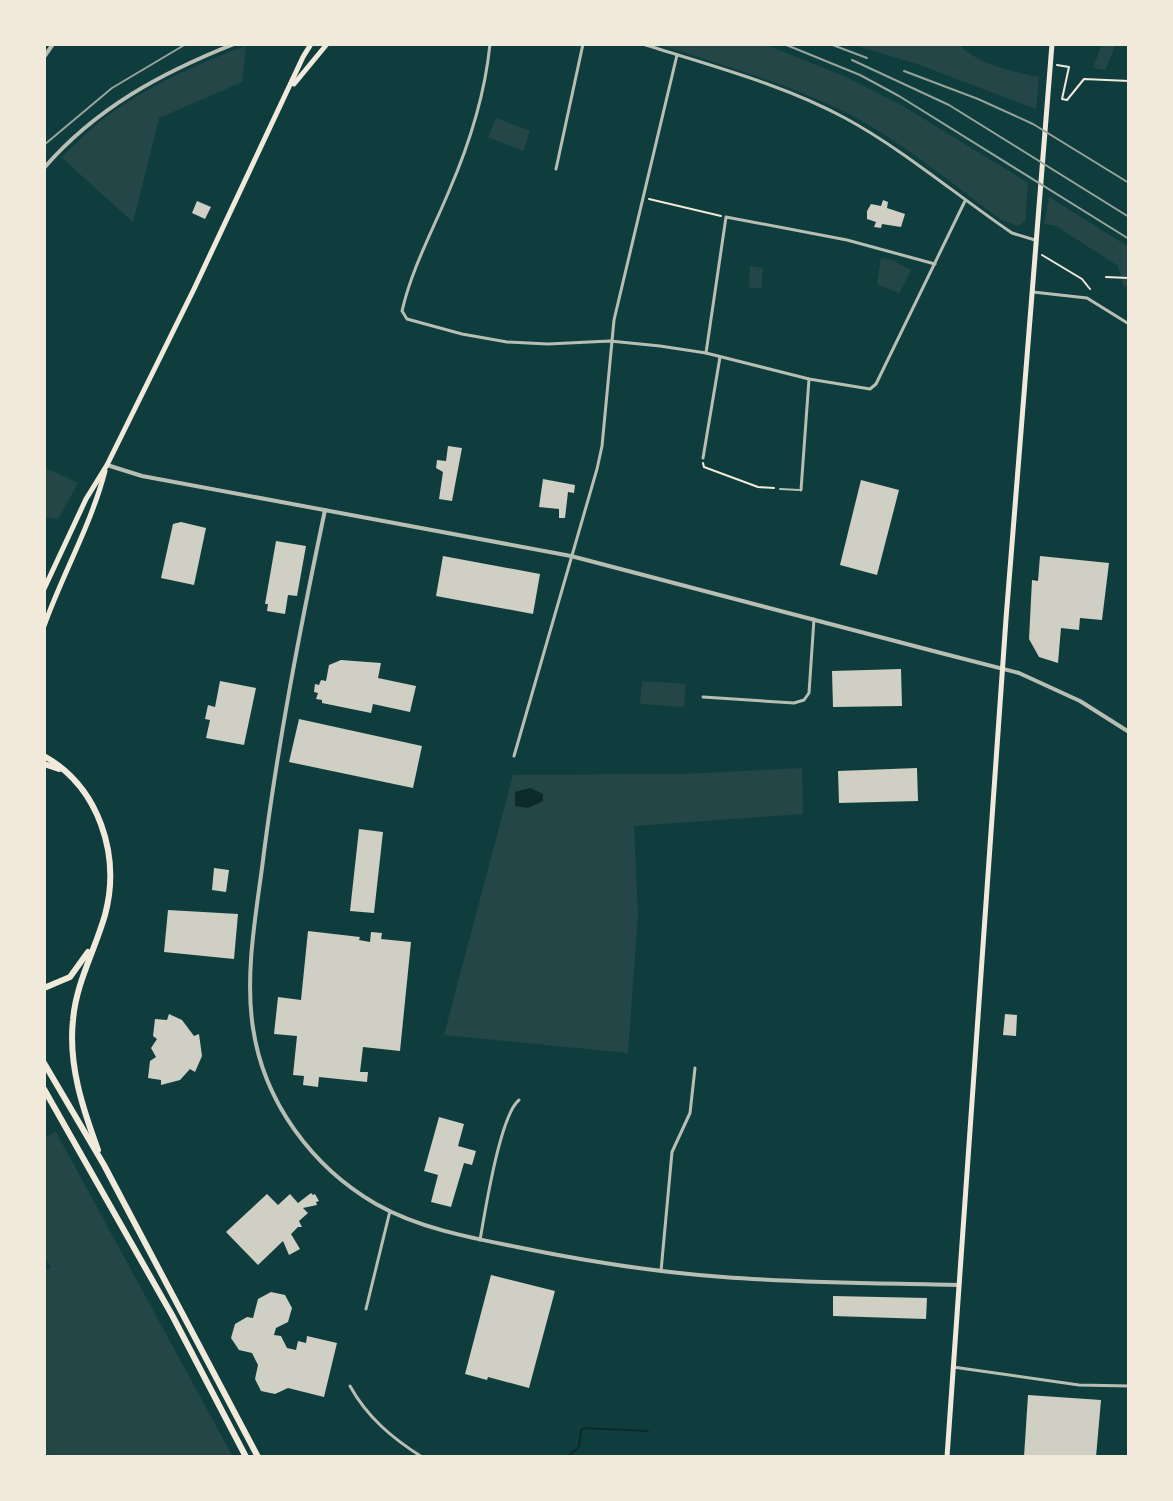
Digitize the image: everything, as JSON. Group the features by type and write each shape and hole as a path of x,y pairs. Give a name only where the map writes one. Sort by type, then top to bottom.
{"highway":[{"path":"44,756 72,775 94,807 106,840 109,888 105,915 76,995 72,1022 72,1054 78,1088 104,1165"},
{"path":"44,764 72,775"},
{"path":"44,988 70,977 97,935"},
{"path":"44,1063 104,1165 258,1457"},
{"path":"44,1089 164,1301 246,1457"}],"main road":[{"path":"44,589 311,44"},
{"path":"289,91 327,44"},
{"path":"947,1457 1003,667 1052,44"},
{"path":"44,626 97,502 107,465"}],"street":[{"path":"44,57 53,44"},
{"path":"44,168 78,132 121,99 189,62 234,44"},
{"path":"490,44 482,94 451,188 409,282 403,316 462,334 507,342 610,341 706,353 809,379 870,389 876,384 965,201"},
{"path":"556,169 583,44"},
{"path":"643,44 780,89 833,112 886,143 1012,233 1035,240"},
{"path":"514,756 602,446 610,341 677,55"},
{"path":"706,353 726,217 847,240 936,264"},
{"path":"1031,292 1087,298 1129,324"},
{"path":"703,458 720,357"},
{"path":"801,490 809,379"},
{"path":"107,465 142,476 571,556 1003,667 1080,701 1129,732"},
{"path":"325,510 294,661 270,802 256,915 250,1005 265,1071 276,1100 293,1129 340,1178 390,1211 480,1240 661,1271 724,1277 959,1285"},
{"path":"703,697 794,703 804,700 809,693 814,619"},
{"path":"661,1271 672,1152 690,1113 695,1068"},
{"path":"480,1240 500,1147 513,1105 519,1100"},
{"path":"366,1309 390,1211"},
{"path":"953,1367 1079,1385 1129,1386"},
{"path":"350,1386 360,1405 375,1421 422,1457"}],"lane":[{"path":"780,489 801,490"}],"path":[{"path":"1060,66 1069,67 1062,99 1067,100 1084,79 1129,81"},
{"path":"643,198 726,217"},
{"path":"1039,253 1082,279 1090,289"},
{"path":"1106,277 1129,278"},
{"path":"703,458 704,467 758,487 780,489"}],"shaded area":[{"path":"658,44 764,44 844,76 903,106 1028,183 1025,221 1019,226 1003,221 908,150 847,113 777,84"},
{"path":"851,44 958,44 985,62 1039,77 1036,109 920,65"},
{"path":"1102,44 1116,44 1105,70 1093,68"},
{"path":"246,46 242,82 159,118 133,222 61,157 103,119 136,97 190,68"},
{"path":"496,118 530,131 523,151 488,137"},
{"path":"1049,197 1129,247 1129,288 1123,285 1118,266 1056,226 1044,224"},
{"path":"881,258 911,270 899,293 877,284"},
{"path":"750,266 763,268 761,289 749,287"},
{"path":"44,467 78,483 58,519 46,517 44,521"},
{"path":"642,681 686,684 684,707 640,704"},
{"path":"802,768 803,814 634,826 638,915 628,1053 444,1035 513,775 682,774"},
{"path":"530,788 543,794 543,801 528,808 515,806 515,792"},
{"path":"56,1132 233,1457 58,1457 44,1453 44,1272 51,1267 44,1257 44,1138"}],"building":[{"path":"883,200 888,202 887,208 905,214 901,227 882,224 881,228 874,227 876,222 867,219 871,204 881,206"},
{"path":"197,201 211,207 205,219 192,213"},
{"path":"448,446 462,448 452,501 439,499 443,472 436,468 437,460 446,461"},
{"path":"543,479 575,485 574,493 568,492 565,518 559,518 559,509 539,507"},
{"path":"861,480 899,490 877,575 840,565"},
{"path":"181,522 206,528 194,585 161,578 173,524"},
{"path":"276,541 306,546 297,596 288,595 285,614 267,611 268,604 265,604"},
{"path":"443,556 540,574 533,614 436,596"},
{"path":"1040,556 1109,563 1102,620 1080,618 1079,630 1061,628 1058,663 1039,657 1029,639 1032,580 1038,581"},
{"path":"341,660 381,663 378,678 416,686 410,712 373,704 371,713 316,699 315,684 326,681 329,665"},
{"path":"901,669 902,706 833,707 832,671"},
{"path":"220,681 256,688 244,745 206,738 210,720 205,719 208,705 215,707"},
{"path":"299,719 422,746 413,788 289,762"},
{"path":"917,768 918,801 839,803 838,771"},
{"path":"359,829 383,832 374,913 350,911"},
{"path":"214,868 229,870 226,892 212,890"},
{"path":"168,910 238,914 234,959 164,952"},
{"path":"308,931 360,937 359,940 370,942 371,932 382,933 381,939 411,942 400,1051 363,1047 360,1072 368,1072 367,1082 319,1077 318,1087 303,1085 304,1076 293,1075 297,1036 274,1034 278,997 301,1000"},
{"path":"169,1014 182,1020 194,1036 199,1034 202,1056 195,1072 190,1069 180,1080 161,1085 161,1080 148,1078 150,1061 156,1057 151,1048 157,1039 153,1036 155,1019 167,1020"},
{"path":"1005,1014 1017,1015 1016,1036 1003,1035"},
{"path":"439,1117 464,1124 458,1146 476,1151 472,1165 464,1163 451,1207 431,1202 438,1175 424,1171"},
{"path":"311,1193 319,1201 317,1205 303,1208 308,1213 299,1221 302,1227 291,1234 300,1249 289,1255 283,1241 258,1265 226,1232 267,1194 278,1205 290,1194 298,1203"},
{"path":"491,1275 555,1291 529,1388 465,1374"},
{"path":"271,1292 285,1295 292,1308 288,1322 276,1328 274,1335 281,1336 287,1348 296,1350 298,1341 306,1343 307,1336 337,1343 324,1397 288,1388 275,1394 261,1391 255,1379 258,1365 252,1353 239,1350 231,1338 235,1324 247,1317 253,1318 258,1299"},
{"path":"833,1296 927,1298 926,1319 833,1316"},
{"path":"1028,1395 1101,1400 1096,1457 1024,1457"}],"waterway":[{"path":"567,1457 579,1447 584,1428 648,1431"}],"railway":[{"path":"44,145 112,88 186,44"},
{"path":"784,44 860,75 899,96 1129,239"},
{"path":"830,44 867,58"},
{"path":"852,60 949,105 1129,217"},
{"path":"904,71 1033,124 1129,183"}]}
